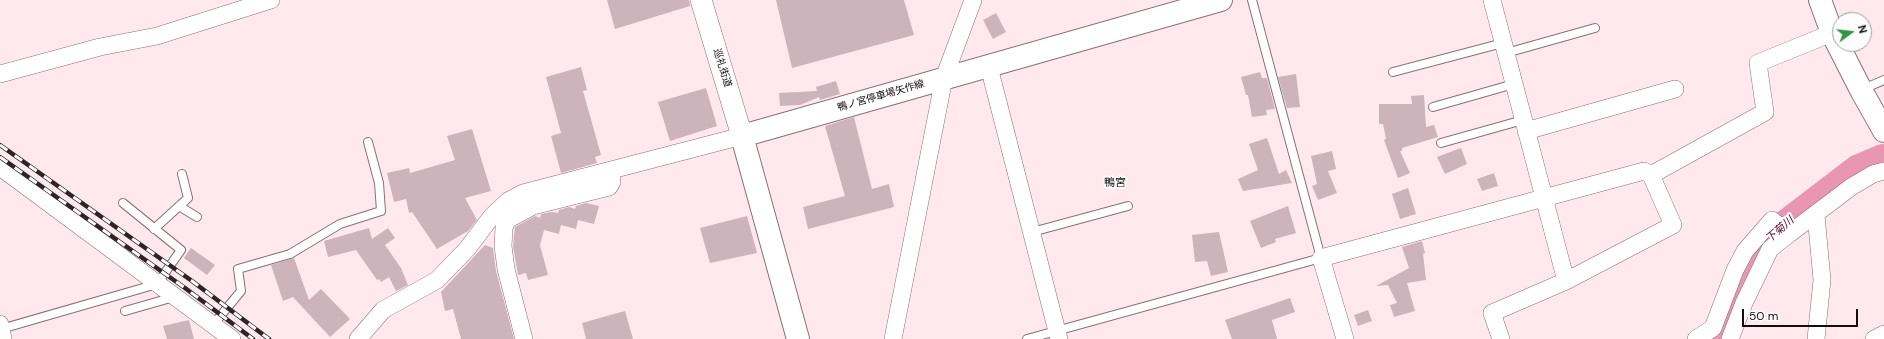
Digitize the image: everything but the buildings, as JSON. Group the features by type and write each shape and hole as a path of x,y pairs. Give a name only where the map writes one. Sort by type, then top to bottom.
{"main road":[{"name":"鴨ノ宮停車場矢作線","path":"742,136 1221,0"},
{"path":"1820,0 1832,33"},
{"path":"1841,52 1860,90 1884,131"},
{"path":"742,136 798,339"}],"street":[{"path":"0,74 100,47 157,36 271,0"},
{"name":"巡礼街道","path":"701,0 742,136"},
{"path":"1492,0 1543,199 1566,281"},
{"path":"894,339 944,78 971,2"},
{"path":"1651,175 1765,112 1758,63 1832,33"},
{"path":"989,67 1058,335"},
{"path":"1524,125 1675,89"},
{"path":"358,339 383,310 437,280 467,249 492,216 508,201 529,191 742,136"},
{"path":"0,167 232,339"},
{"path":"524,339 506,269 503,246 504,228 507,220 533,206 608,187 612,182 611,170"},
{"path":"1345,339 1321,258 1644,171 1651,175 1673,225 1566,281 1492,313 1501,339"},
{"path":"1730,339 1744,303 1770,249 1851,187 1873,174 1884,171"},
{"path":"1816,215 1822,280 1816,339"},
{"path":"1696,339 1713,328 1735,270 1745,251 1772,220 1789,234"},
{"path":"1874,339 1884,334"}],"lane":[{"path":"1027,339 1058,335 1321,258 1252,0"},
{"path":"1393,72 1595,28"},
{"path":"1860,90 1884,80"},
{"path":"1433,107 1514,84"},
{"path":"1441,143 1524,125"},
{"path":"213,325 242,291 238,270 290,254 340,224 381,211 379,183 368,142"},
{"path":"154,229 188,198 182,174"},
{"path":"1,331 157,284 181,250 123,203"},
{"path":"179,206 197,218"},
{"path":"1032,232 1128,206"},
{"path":"125,311 175,297"}],"waterway":[{"name":"下菊川","path":"1721,339 1750,263 1768,237 1857,169 1883,158"}],"railway":[{"path":"0,145 192,281 269,339"},
{"path":"0,157 185,288 253,339"}],"district":[{"name":"鴨宮","path":"1115,183"}]}
